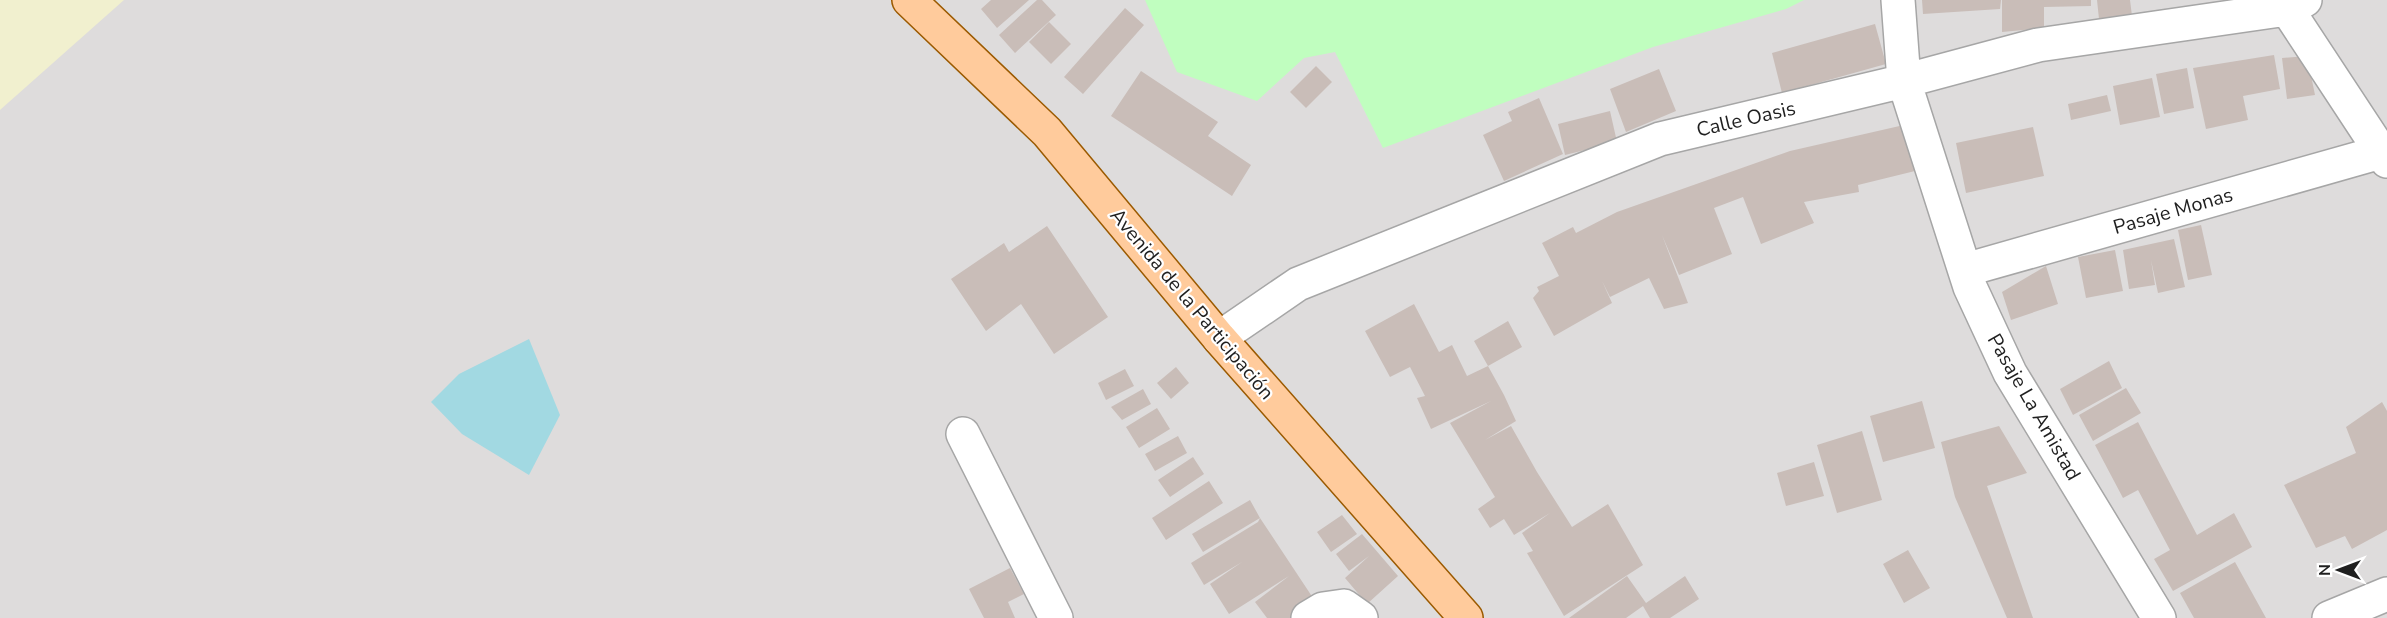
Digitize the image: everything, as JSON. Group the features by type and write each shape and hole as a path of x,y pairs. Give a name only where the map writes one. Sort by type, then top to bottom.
{"main road":[{"name":"Avenida de la Participación","path":"909,0 1047,132 1219,338 1466,618"}],"street":[{"name":"Pasaje La Amistad","path":"1898,0 1904,81 1965,270 2010,373 2159,618"},
{"name":"Calle Oasis","path":"1219,338 1298,284 1660,139 1904,81 2038,45 2296,5"},
{"path":"2296,5 2384,157"},
{"name":"Pasaje Monas","path":"1965,270 2384,157"},
{"path":"963,434 1056,618"},
{"path":"2329,618 2387,594"},
{"path":"1308,618 1323,609 1352,612"}],"shaded area":[{"path":"0,0 2387,0 2387,618 0,618"}],"green space":[{"path":"0,0 124,0 0,110"},
{"path":"1145,0 1804,0 1786,9 1653,47 1383,148 1335,52 1304,58 1257,101 1177,72"}],"water":[{"path":"529,339 560,415 529,475 462,434 431,402 459,374"}],"building":[{"path":"991,0 1029,0 997,28 981,9"},
{"path":"1037,0 1042,0 1056,15 1015,53 999,35"},
{"path":"1922,0 2001,0 2000,9 1923,14"},
{"path":"2002,0 2091,0 2091,6 2044,7 2044,28 2002,32"},
{"path":"2097,0 2130,0 2132,16 2099,19"},
{"path":"1125,8 1144,25 1083,94 1064,77"},
{"path":"1049,22 1071,44 1051,64 1029,42"},
{"path":"1875,24 1886,64 1782,93 1772,53"},
{"path":"2274,55 2280,89 2243,96 2248,120 2206,129 2193,68"},
{"path":"2307,56 2315,95 2287,99 2282,58"},
{"path":"1316,66 1332,82 1306,108 1290,92"},
{"path":"2187,68 2194,108 2164,114 2156,74"},
{"path":"1659,69 1676,111 1626,132 1610,89"},
{"path":"1141,71 1218,122 1208,136 1251,165 1232,196 1111,116"},
{"path":"2152,78 2160,117 2120,125 2113,86"},
{"path":"2107,95 2111,111 2071,120 2068,104"},
{"path":"1539,98 1563,154 1504,181 1483,135 1512,121 1508,112"},
{"path":"1610,111 1617,142 1565,155 1558,124"},
{"path":"1904,125 1915,171 1858,185 1859,192 1804,202 1814,223 1761,244 1743,197 1714,208 1732,254 1679,275 1662,235 1688,303 1664,309 1649,278 1610,297 1602,281 1612,303 1554,336 1533,298 1539,291 1537,287 1559,276 1542,243 1573,227 1576,233 1617,212 1790,151"},
{"path":"2033,127 2044,176 1966,193 1956,143"},
{"path":"2201,225 2212,275 2188,280 2178,230"},
{"path":"1047,226 1108,317 1054,354 1021,304 986,331 951,279 1004,243 1009,252"},
{"path":"2174,239 2185,287 2158,293 2151,260 2155,285 2129,289 2123,250"},
{"path":"2115,250 2123,291 2086,298 2078,257"},
{"path":"2046,266 2058,304 2011,320 2002,292"},
{"path":"1414,304 1439,352 1452,345 1467,376 1488,366 1504,395 1516,421 1485,440 1511,426 1572,527 1608,504 1643,565 1564,616 1527,553 1533,551 1522,533 1550,513 1514,535 1504,519 1490,528 1478,509 1495,497 1450,423 1491,401 1431,429 1417,398 1425,396 1410,367 1390,377 1365,331"},
{"path":"1508,321 1522,347 1488,366 1474,341"},
{"path":"2109,361 2122,388 2073,415 2060,389"},
{"path":"1176,367 1189,383 1171,399 1157,383"},
{"path":"1125,369 1134,386 1106,400 1098,383"},
{"path":"2126,388 2141,413 2093,441 2079,415"},
{"path":"1143,389 1151,404 1122,420 1111,407"},
{"path":"1922,401 1935,448 1883,462 1870,416"},
{"path":"2382,402 2387,411 2387,530 2352,549 2345,536 2316,548 2284,485 2356,453 2346,427"},
{"path":"1157,408 1170,429 1139,448 1126,427"},
{"path":"2138,422 2197,535 2234,513 2252,547 2173,591 2154,559 2170,550 2138,490 2123,498 2095,445"},
{"path":"1999,426 2027,473 1987,486 2033,618 2007,618 1955,497 1941,442"},
{"path":"1862,431 1882,500 1837,513 1817,445"},
{"path":"1178,436 1187,453 1155,471 1145,454"},
{"path":"1193,457 1204,474 1170,497 1158,480"},
{"path":"1814,462 1824,496 1786,506 1777,473"},
{"path":"1209,481 1223,503 1166,540 1152,518"},
{"path":"1250,500 1260,518 1203,552 1192,534"},
{"path":"1342,515 1357,534 1331,552 1317,532"},
{"path":"1260,518 1315,601 1292,618 1267,618 1255,602 1289,576 1229,614 1210,584 1242,562 1204,585 1191,563 1258,522"},
{"path":"1362,534 1398,576 1367,604 1345,578 1369,556 1349,571 1336,554"},
{"path":"1908,550 1930,588 1904,603 1883,564"},
{"path":"2235,562 2266,618 2194,618 2180,593"},
{"path":"1010,568 1024,594 1008,602 1015,618 984,618 969,589"},
{"path":"1627,576 1646,603 1685,576 1699,599 1670,618 1650,618 1643,606 1626,618 1569,618"}]}
